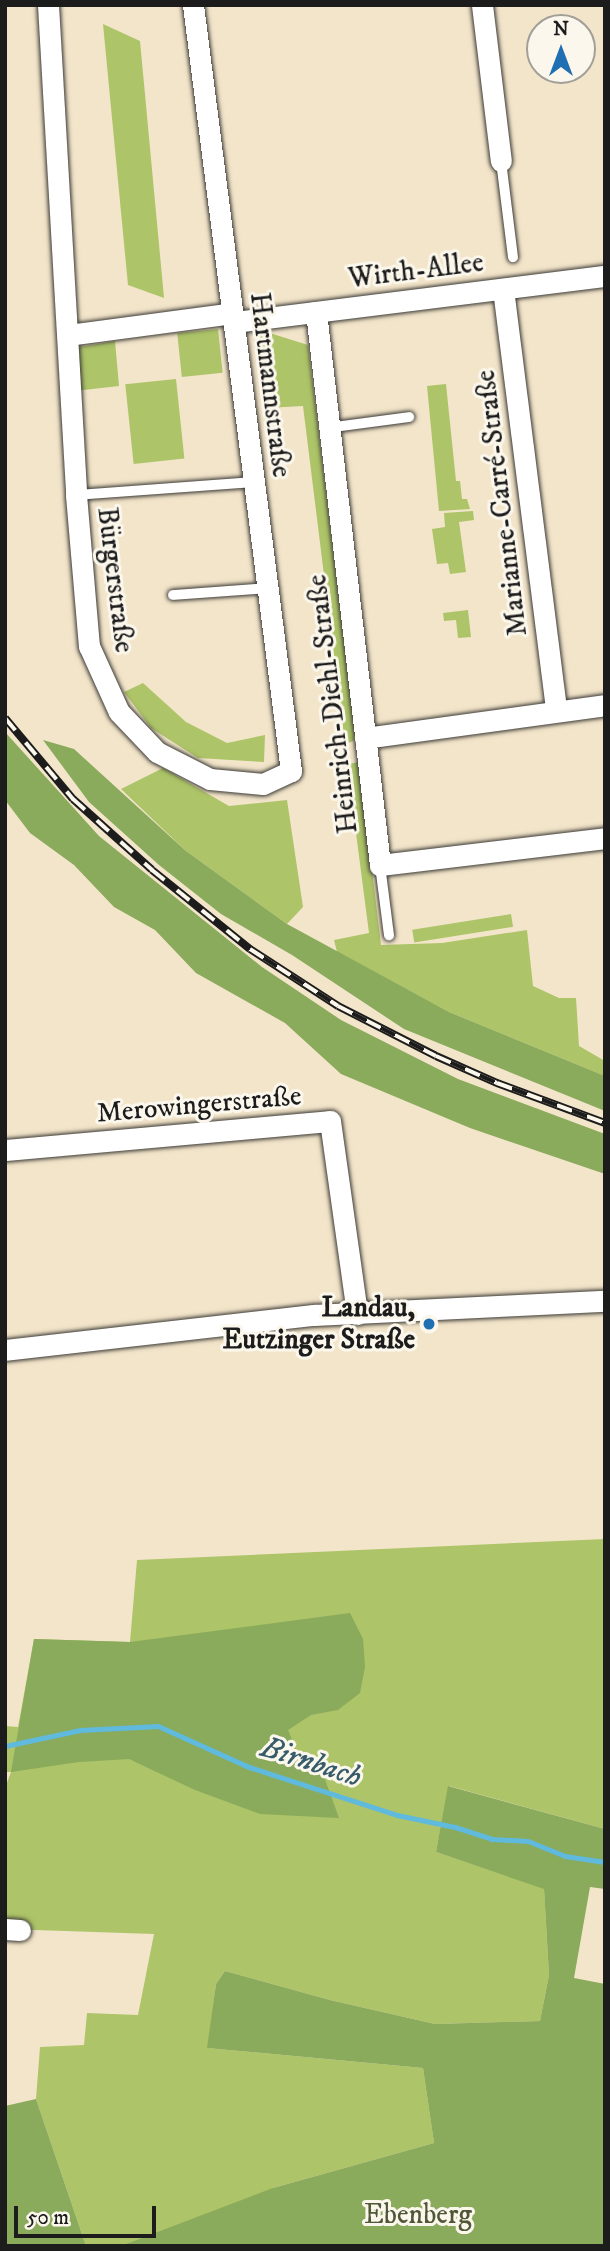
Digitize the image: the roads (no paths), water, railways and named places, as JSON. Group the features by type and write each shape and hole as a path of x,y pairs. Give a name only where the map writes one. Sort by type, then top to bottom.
{"street":[{"name":"Bürgerstraße","path":"48,5 76,495 89,646 109,696 131,728 157,752 210,779 263,784 291,771"},
{"name":"Hartmannstraße","path":"193,5 291,771"},
{"path":"482,5 501,161"},
{"name":"Wirth-Allee","path":"233,318 316,312 605,276"},
{"name":"Marianne-Carré-Straße","path":"503,289 556,711"},
{"name":"Heinrich-Diehl-Straße","path":"316,312 327,428 380,865 605,838"},
{"path":"68,335 233,318"},
{"path":"365,738 605,705"},
{"name":"Merowingerstraße","path":"5,1150 330,1121 357,1314"},
{"path":"5,1350 72,1344 191,1326 314,1315 605,1301"}],"lane":[{"path":"501,161 513,257"},
{"path":"327,428 409,417"},
{"path":"76,495 253,482"},
{"path":"173,595 268,588"},
{"path":"380,865 389,935"}],"waterway":[{"name":"Birnbach","path":"5,1746 80,1730 158,1726 249,1767 397,1815 455,1827 491,1839 528,1841 565,1856 605,1862"}],"railway":[{"path":"5,718 73,799 152,870 250,949 338,1006 436,1056 497,1083 605,1123"}],"place":[{"name":"Landau, Eutzinger Straße","path":"429,1324"}],"park label":[{"name":"Ebenberg","path":"418,2215"}]}
